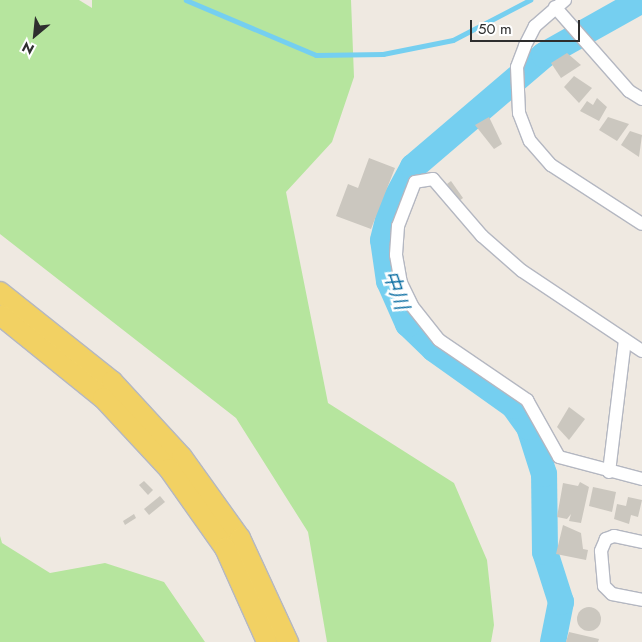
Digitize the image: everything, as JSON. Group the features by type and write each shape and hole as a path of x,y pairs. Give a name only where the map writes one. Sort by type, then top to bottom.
{"main road":[{"path":"0,292 112,381 182,457 240,538 288,642"},
{"path":"0,315 103,398 169,469 225,548 267,642"}],"street":[{"path":"642,99 574,29 560,4 535,26 517,67 515,86 518,113 530,141 551,165 642,224"},
{"path":"642,351 522,272 482,236 433,179 415,182 398,226 396,256 401,283 412,306 439,340 527,400 559,456 609,472 642,479"},
{"path":"609,472 625,340"},
{"path":"642,542 614,536 606,538 600,551 604,586 612,594 642,600"}],"green space":[{"path":"0,0 79,0 92,8 92,0 351,0 354,77 332,142 286,192 328,403 454,483 487,560 494,625 491,642 327,642 308,532 236,418 0,234"},
{"path":"0,536 2,543 50,573 105,563 164,582 205,642 0,642"}],"building":[{"path":"567,53 581,65 561,78 551,63"},
{"path":"574,76 592,88 579,103 564,87"},
{"path":"597,98 607,107 599,121 580,111 587,101 593,105"},
{"path":"489,117 502,144 494,149 475,125"},
{"path":"608,117 629,124 617,141 599,130"},
{"path":"630,131 642,135 639,157 621,145"},
{"path":"369,158 395,168 371,229 336,216 348,184 358,188"},
{"path":"451,181 463,198 459,201 447,184"},
{"path":"569,407 585,419 569,440 557,427"},
{"path":"144,481 153,490 148,495 139,485"},
{"path":"580,482 589,487 581,523 569,521 571,514 567,519 557,517 563,483 578,486"},
{"path":"593,487 616,492 612,512 589,506"},
{"path":"160,496 165,502 149,515 144,509"},
{"path":"628,497 642,500 638,517 631,515 629,524 614,519 617,504 626,506"},
{"path":"134,514 136,518 125,525 123,521"},
{"path":"563,525 581,533 583,549 588,550 586,560 556,554"},
{"path":"589,607 598,610 601,619 598,628 589,631 580,628 577,619 580,610"},
{"path":"569,632 599,639 598,642 566,642"}],"waterway":[{"path":"186,0 316,55 383,54 453,40 530,0"},
{"name":"中川","path":"553,642 561,602 545,552 544,474 529,427 514,406 434,349 408,324 389,281 383,240 391,208 413,167 544,55 642,0"}]}
